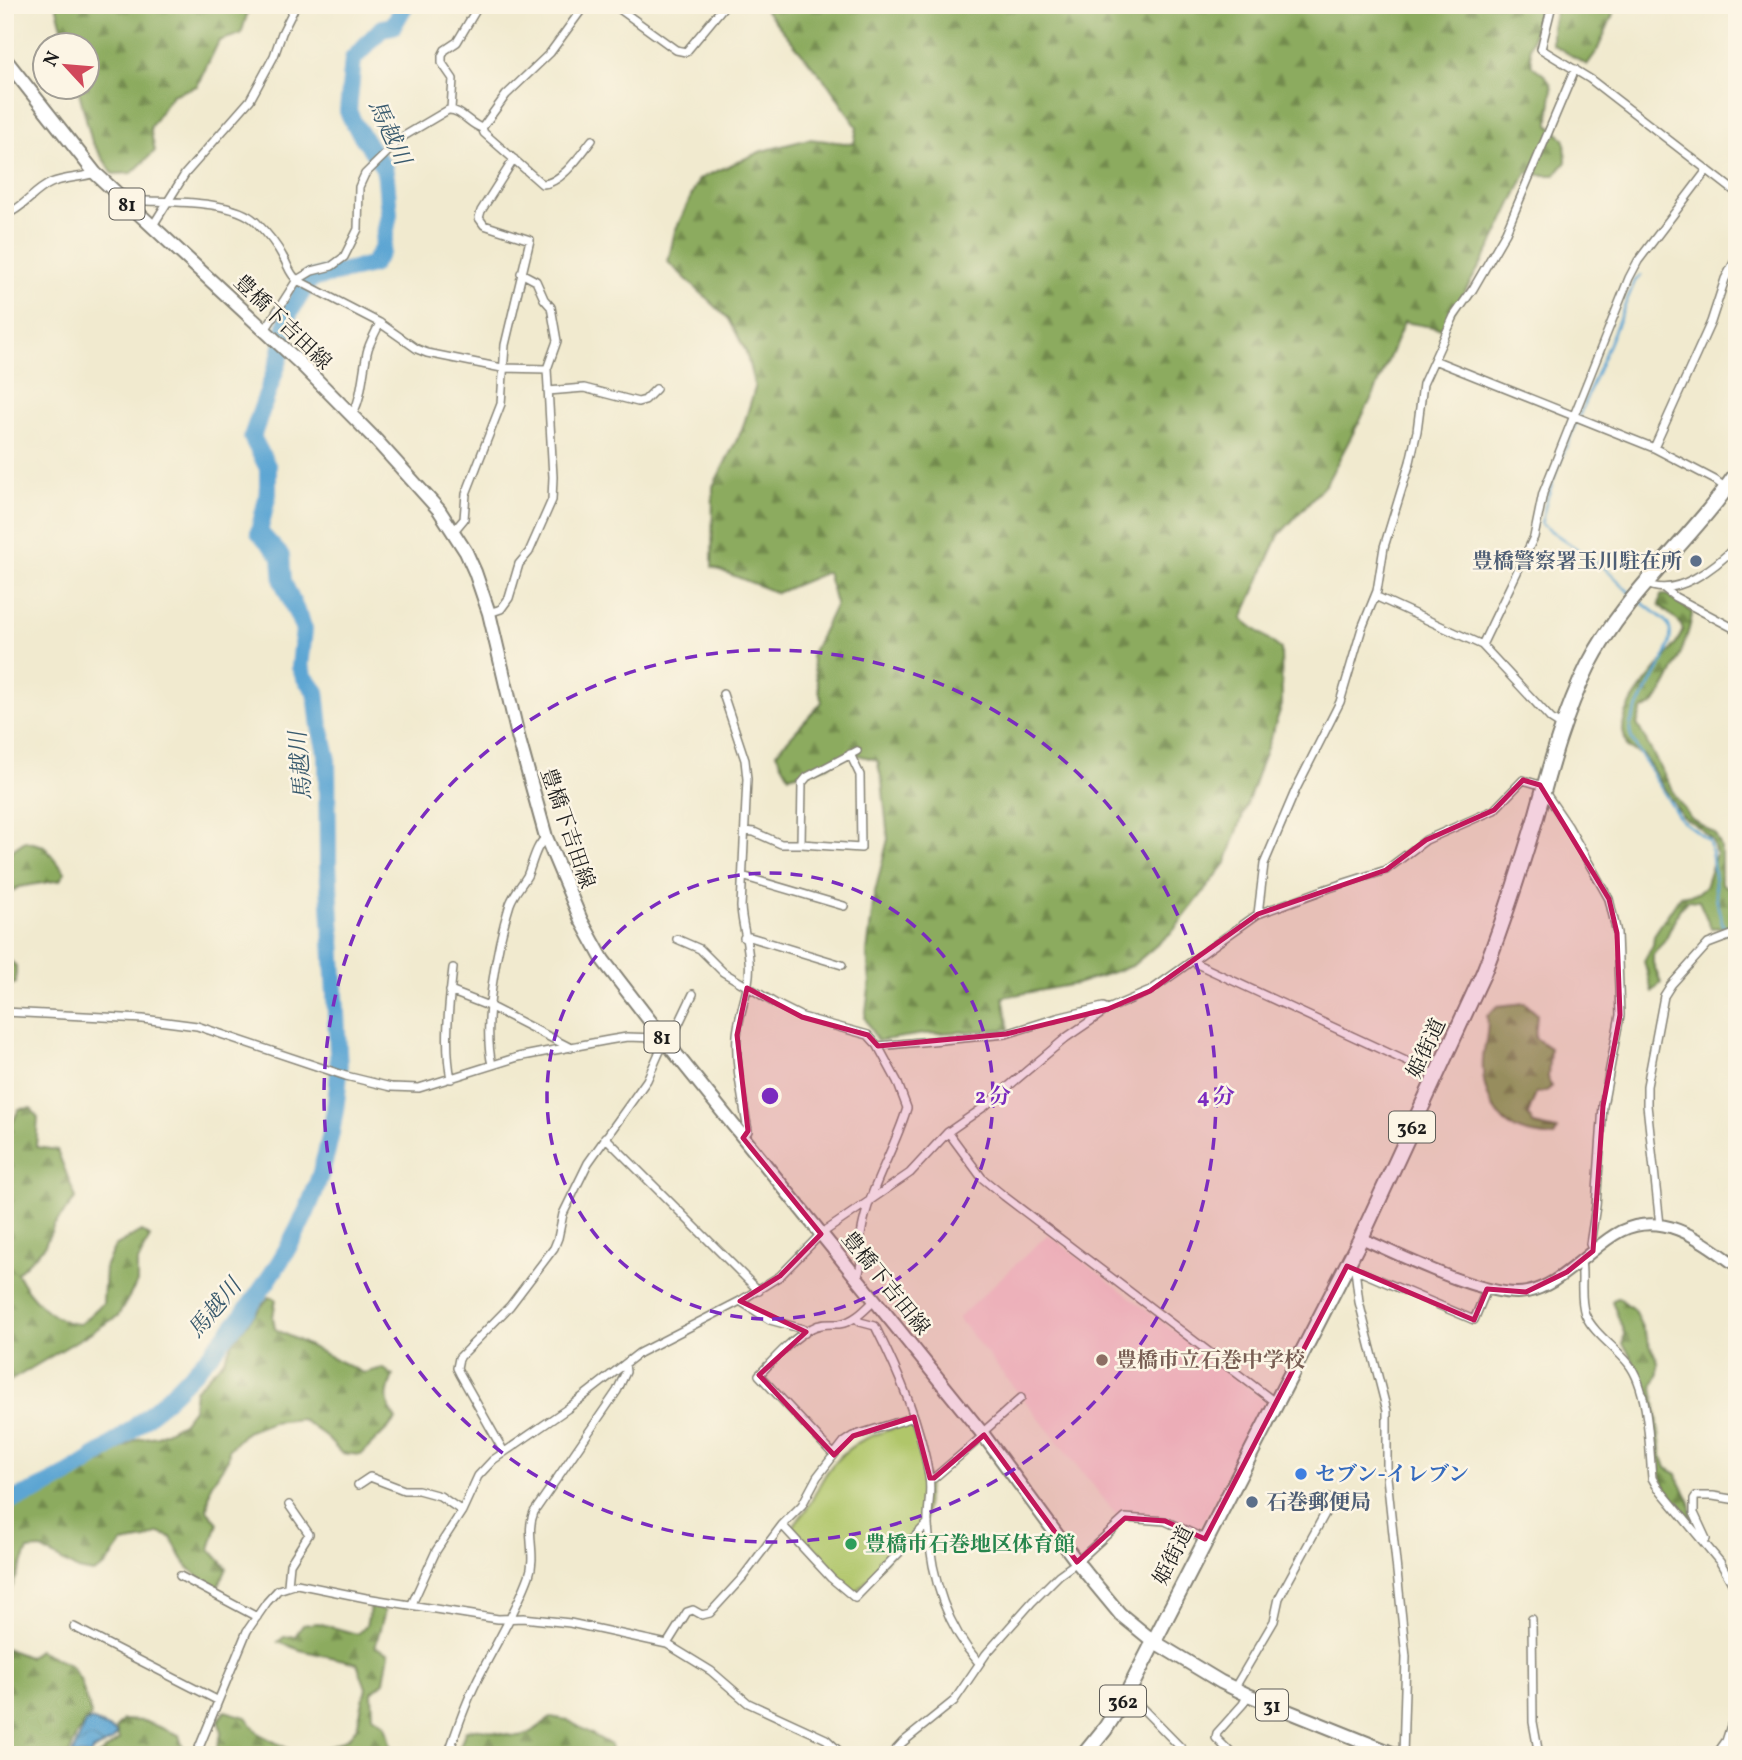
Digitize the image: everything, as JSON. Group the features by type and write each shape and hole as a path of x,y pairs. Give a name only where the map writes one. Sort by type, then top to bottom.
{"highway":[{"name":"姫街道","path":"1084,1755 1126,1696 1276,1403 1351,1267 1361,1238 1500,932 1563,726 1588,666 1605,636 1638,592 1737,473"}],"main road":[{"name":"豊橋下吉田線","path":"5,59 95,173 302,365 422,489 454,531 475,572 489,614 545,837 581,920 603,960 743,1138 983,1434 1077,1562 1120,1614 1153,1641"},
{"name":"31","path":"1153,1641 1234,1689 1397,1755"}],"street":[{"path":"152,227 200,155 250,100 274,56 296,5"},
{"path":"451,109 453,79 442,63 442,55 457,42 479,5"},
{"path":"482,128 506,94 550,53 584,5"},
{"path":"614,5 676,50 686,52 724,5"},
{"path":"1552,5 1541,49 1576,69 1737,193"},
{"path":"1258,914 1264,864 1296,789 1340,702 1362,628 1375,596 1384,547 1415,441 1423,384 1454,316 1506,232 1576,69"},
{"path":"451,109 482,128 484,133 542,184 548,184 568,169 592,140"},
{"path":"266,331 312,271 332,266 344,257 358,229 359,187 362,180 404,136 451,109"},
{"path":"454,531 464,519 466,494 498,412 502,396 502,368 530,240 484,225 479,218 514,159"},
{"path":"1482,645 1534,537 1543,493 1578,418 1638,261 1707,170"},
{"path":"5,215 16,211 37,191 52,182 95,173"},
{"path":"124,200 129,198 219,207 250,217 273,242 290,274 380,323 417,349 427,354 502,368 547,369"},
{"path":"1654,448 1710,322 1725,279 1737,257"},
{"path":"489,614 501,609 509,598 519,564 529,552 552,500 547,369 557,341 551,307 544,299 537,281 521,273"},
{"path":"351,415 359,404 359,389 367,353 380,323"},
{"path":"1434,360 1654,448 1726,488"},
{"path":"548,391 584,388 638,402 645,400 656,389"},
{"path":"1638,592 1653,588 1665,589 1688,581 1708,570 1737,545"},
{"path":"1665,589 1737,630"},
{"path":"1375,596 1482,645 1551,719 1563,726"},
{"path":"723,694 745,760 747,779 742,925 750,960 737,1035 738,1072 748,1131 743,1138"},
{"path":"745,831 754,832 781,845 861,848 860,775 854,753 807,777 802,783 800,844"},
{"path":"412,1604 436,1551 462,1511 478,1476 492,1460 656,1343 759,1291 780,1276 821,1234 910,1173 948,1132 984,1107 1067,1037 1108,1009 1131,1001 1150,990 1258,914 1386,870 1426,840 1494,810 1523,780 1540,785 1568,826 1608,899 1617,933 1620,1015 1603,1106 1596,1206 1590,1244 1593,1251"},
{"path":"492,1065 490,1023 495,967 511,903 545,837"},
{"path":"742,876 844,906"},
{"path":"1660,1225 1647,1086 1659,1033 1661,1006 1671,985 1708,944 1735,934"},
{"path":"744,939 750,937 842,965"},
{"path":"677,939 700,949 723,972 747,988 802,1017 868,1035 878,1045 897,1081 907,1108 868,1203 861,1237 861,1270 857,1278"},
{"path":"1195,960 1197,964 1436,1075"},
{"path":"451,1079 450,991 453,968"},
{"path":"450,991 491,1007 571,1048"},
{"path":"504,1452 457,1368 459,1358 510,1306 554,1248 563,1214 588,1163 647,1080 664,1039 693,994"},
{"path":"878,1045 1006,1034 1066,1015 1103,1007 1108,1009"},
{"path":"5,1012 143,1019 197,1026 346,1076 391,1087 419,1088 518,1057 609,1040 627,1037 664,1039"},
{"path":"948,1132 982,1178 1276,1403"},
{"path":"605,1137 759,1291"},
{"path":"1361,1238 1487,1289 1508,1293 1526,1292 1548,1285 1620,1231 1635,1226 1660,1225 1689,1234 1737,1266"},
{"path":"1581,1261 1582,1301 1587,1319 1630,1365 1642,1394 1652,1478 1707,1544 1737,1591"},
{"path":"1351,1267 1474,1320 1487,1289"},
{"path":"1351,1267 1387,1410 1387,1477 1406,1657 1403,1755"},
{"path":"834,1455 759,1375 782,1350 813,1327 827,1323 842,1324 856,1318 875,1300"},
{"path":"740,1301 770,1320 803,1329 805,1333"},
{"path":"856,1318 875,1326 905,1388 930,1478 928,1523 936,1584 948,1617 979,1663"},
{"path":"448,1755 472,1691 510,1619 533,1563 529,1529 534,1512 617,1391 626,1372 625,1364"},
{"path":"930,1478 934,1478 1021,1398"},
{"path":"667,1643 687,1612 693,1610 702,1615 710,1613 742,1578 782,1525 802,1505 817,1477 834,1455 853,1436 914,1417"},
{"path":"358,1485 370,1477 404,1490 418,1490 440,1496 462,1511"},
{"path":"1707,1544 1694,1513 1696,1496 1737,1500"},
{"path":"1234,1689 1274,1621 1279,1598 1328,1508 1328,1498"},
{"path":"288,1585 290,1564 309,1534 289,1504"},
{"path":"891,1755 954,1701 979,1663 1032,1602 1125,1518 1165,1521 1205,1539"},
{"path":"782,1525 831,1578 855,1598 928,1523"},
{"path":"180,1576 257,1617"},
{"path":"196,1755 244,1638 278,1590 297,1584 366,1598 510,1619 570,1623 667,1643 711,1671 748,1703 826,1739 844,1755"},
{"path":"1532,1619 1533,1722 1539,1755"},
{"path":"74,1627 217,1700"},
{"path":"1233,1755 1216,1738 1217,1732 1248,1695"},
{"path":"1126,1696 1135,1701 1188,1755"},
{"path":"1716,1755 1726,1741 1737,1707"},
{"path":"1726,1741 1729,1755"}],"highlighted area":[{"path":"1523,780 1540,785 1609,899 1617,933 1620,1015 1603,1106 1593,1251 1567,1272 1526,1292 1487,1289 1474,1320 1347,1266 1205,1539 1165,1521 1125,1518 1077,1562 984,1435 934,1478 930,1478 914,1417 853,1436 834,1455 759,1375 806,1332 740,1301 780,1276 821,1234 743,1138 748,1131 737,1035 747,988 802,1017 868,1035 878,1046 1006,1034 1108,1009 1150,991 1258,914 1386,870 1426,840 1494,810"}],"shaded area":[{"name":"豊橋市立石巻中学校","path":"1048,1234 1266,1402 1198,1532 1168,1518 1124,1513 1119,1518 958,1318"}],"green space":[{"path":"56,5 250,5 241,34 219,41 197,86 172,95 150,128 155,151 132,173 113,174 92,142 82,102 102,102 102,32 63,32"},
{"path":"761,5 1540,5 1530,48 1532,66 1548,79 1551,85 1549,125 1565,140 1566,162 1555,175 1527,172 1492,245 1443,329 1404,322 1375,392 1326,484 1279,535 1242,619 1281,649 1282,705 1226,863 1173,931 1132,966 1076,984 1003,997 1009,1029 924,1034 877,1041 865,1018 870,982 867,953 874,896 888,839 877,760 850,753 827,766 789,776 776,753 822,702 811,656 836,604 827,572 777,593 712,567 713,486 742,430 755,388 746,352 729,319 668,262 675,231 699,179 762,151 809,139 854,144 857,127 828,84"},
{"path":"1557,5 1617,5 1597,51 1587,65 1552,44 1552,27"},
{"path":"1661,595 1667,595 1692,612 1691,621 1678,661 1665,687 1652,705 1642,710 1637,724 1677,799 1691,818 1715,834 1721,847 1721,883 1737,889 1737,923 1732,927 1711,928 1699,901 1688,900 1680,908 1666,938 1653,955 1653,963 1661,983 1652,992 1644,961 1653,945 1654,935 1680,896 1698,893 1705,887 1716,853 1712,840 1682,816 1643,755 1627,748 1623,731 1630,705 1683,630 1680,623 1659,605"},
{"path":"25,841 44,846 65,872 60,880 19,887 5,896 5,855"},
{"path":"5,956 16,966 16,983 5,987"},
{"path":"1525,1003 1537,1014 1535,1038 1550,1048 1548,1077 1551,1087 1547,1091 1536,1093 1528,1115 1534,1125 1557,1130 1554,1137 1525,1132 1511,1126 1496,1111 1486,1091 1483,1059 1487,1016 1497,1006"},
{"path":"31,1108 38,1118 36,1147 57,1150 76,1198 54,1225 44,1247 17,1273 35,1299 61,1319 80,1324 103,1303 105,1267 115,1246 141,1231 150,1237 137,1264 137,1283 118,1316 5,1384 5,1178 10,1168 5,1139 19,1109"},
{"path":"269,1297 276,1299 273,1317 275,1329 363,1373 383,1368 393,1376 387,1398 396,1420 361,1455 341,1453 324,1435 301,1419 272,1422 246,1432 229,1449 228,1459 211,1485 207,1510 218,1523 210,1549 227,1568 218,1587 194,1573 184,1562 171,1537 159,1533 146,1539 122,1543 105,1566 93,1573 78,1570 41,1549 28,1550 5,1603 5,1508 44,1495 137,1439 158,1436 182,1423 193,1409 195,1390 223,1361 235,1338"},
{"path":"1618,1297 1634,1310 1658,1362 1658,1375 1653,1387 1662,1456 1666,1468 1677,1474 1691,1507 1691,1519 1662,1480 1646,1392 1633,1359 1623,1344 1624,1333 1612,1301"},
{"path":"914,1423 928,1481 925,1520 855,1593 834,1576 791,1527 806,1510 830,1468 849,1448 885,1431"},
{"path":"371,1604 385,1611 375,1647 389,1653 384,1682 372,1692 373,1716 385,1724 393,1755 218,1755 217,1746 222,1732 218,1721 225,1711 246,1717 259,1734 292,1751 317,1752 348,1738 357,1727 366,1688 357,1663 278,1642 284,1637 295,1636 303,1625 318,1623 357,1634 366,1626"},
{"path":"5,1648 28,1657 38,1650 70,1665 80,1679 91,1716 76,1736 69,1755 5,1755"},
{"path":"551,1717 567,1720 611,1745 610,1755 457,1755 465,1732 484,1729 521,1736 535,1730"},
{"path":"123,1720 144,1721 179,1735 183,1748 181,1755 99,1755 119,1740 116,1728"}],"water":[{"path":"92,1720 117,1735 90,1755 72,1755 85,1723"}],"waterway":[{"name":"馬越川","path":"5,1502 48,1485 91,1460 133,1428 212,1352 275,1269 298,1229 315,1191 327,1151 339,1070 328,864 327,756 316,692 300,667 304,629 283,582 281,556 259,532 268,494 268,468 252,437 280,357 288,315 310,279 372,265 382,250 389,214 384,168 348,111 353,59 382,28 393,26 405,5"},
{"path":"1630,593 1606,569 1541,524 1557,469 1635,281 1641,275"},
{"path":"1637,599 1667,623 1670,633 1664,659 1633,716 1631,736 1680,819 1709,841 1722,923 1737,945"}],"place":[{"name":"豊橋警察署玉川駐在所","path":"1696,561"},
{"name":"豊橋市立石巻中学校","path":"1102,1360"},
{"name":"セブン-イレブン","path":"1301,1474"},
{"name":"石巻郵便局","path":"1252,1502"},
{"name":"豊橋市石巻地区体育館","path":"851,1544"}]}
